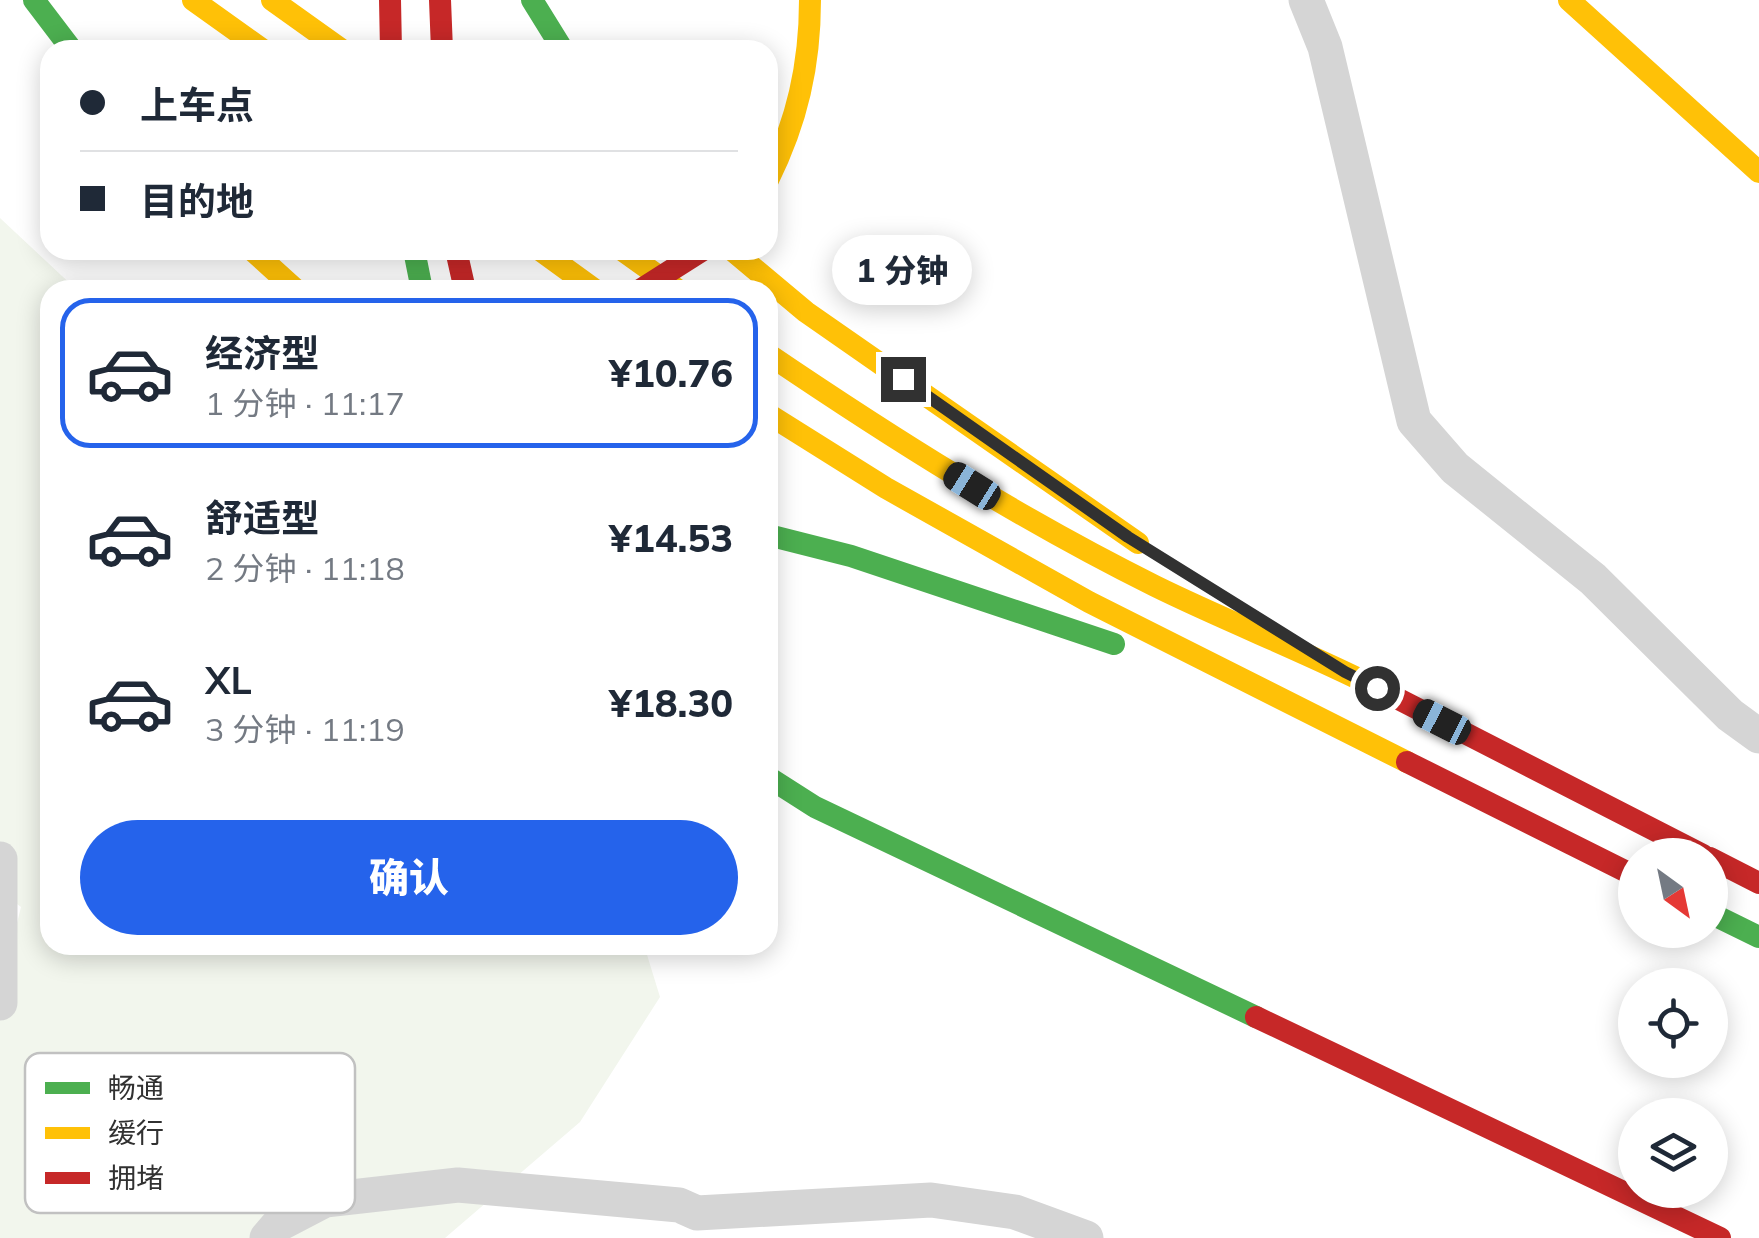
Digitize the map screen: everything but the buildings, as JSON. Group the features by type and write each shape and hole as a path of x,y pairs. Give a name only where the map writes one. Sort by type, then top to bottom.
{"main road":[{"path":"34,0 64,40"},
{"path":"194,0 249,40"},
{"path":"256,40 268,0 327,40"},
{"path":"390,0 391,40"},
{"path":"440,0 442,40"},
{"path":"532,0 557,40"},
{"path":"778,160 804,91 810,0"},
{"path":"1569,0 1759,172"},
{"path":"262,260 284,280"},
{"path":"554,260 582,280"},
{"path":"636,260 664,280"},
{"path":"656,280 687,260"},
{"path":"744,260 767,280"},
{"path":"778,289 1162,558"},
{"path":"778,361 888,435 1048,529 1156,586 1345,672 1670,838"},
{"path":"778,422 1021,564 1618,868"},
{"path":"778,537 852,556 1297,707"},
{"path":"1195,578 1345,672"},
{"path":"778,784 815,808 1720,1238"},
{"path":"1728,868 1759,883"},
{"path":"1728,922 1759,938"}],"street":[{"path":"1306,0 1325,47 1414,421 1455,468 1593,579 1730,715 1759,736"},
{"path":"0,859 0,1004"},
{"path":"355,1197 458,1185 679,1205 697,1212 931,1200 1016,1212 1086,1238"},
{"path":"267,1238 279,1224 300,1213"}],"shaded area":[{"path":"0,218 40,255 40,260 66,280 40,280 40,955 647,955 660,997 580,1122 445,1238 0,1238 0,991 21,907 0,891"}],"traffic: fast":[{"path":"34,0 64,40"},
{"path":"532,0 557,40"},
{"path":"416,260 420,280"},
{"path":"778,538 851,556 1114,644"},
{"path":"778,783 815,807 1256,1017"},
{"path":"1728,922 1759,937"}],"traffic: slow":[{"path":"193,0 249,40"},
{"path":"272,0 328,40"},
{"path":"778,157 800,93 808,47 810,0"},
{"path":"1569,0 1759,172"},
{"path":"263,260 285,280"},
{"path":"554,260 581,280"},
{"path":"636,260 664,280"},
{"path":"744,260 768,280"},
{"path":"778,289 1138,543"},
{"path":"778,361 909,447 1055,533 1155,586 1377,688"},
{"path":"778,420 886,488 1089,602 1407,762"}],"traffic: jam":[{"path":"390,0 391,40"},
{"path":"440,0 442,40"},
{"path":"458,260 463,280"},
{"path":"656,280 687,260"},
{"path":"1377,688 1670,838"},
{"path":"1407,762 1618,868"},
{"path":"1728,867 1759,883"},
{"path":"1256,1017 1720,1238"}],"route":[{"path":"903,379 1128,537 1377,688"}]}
